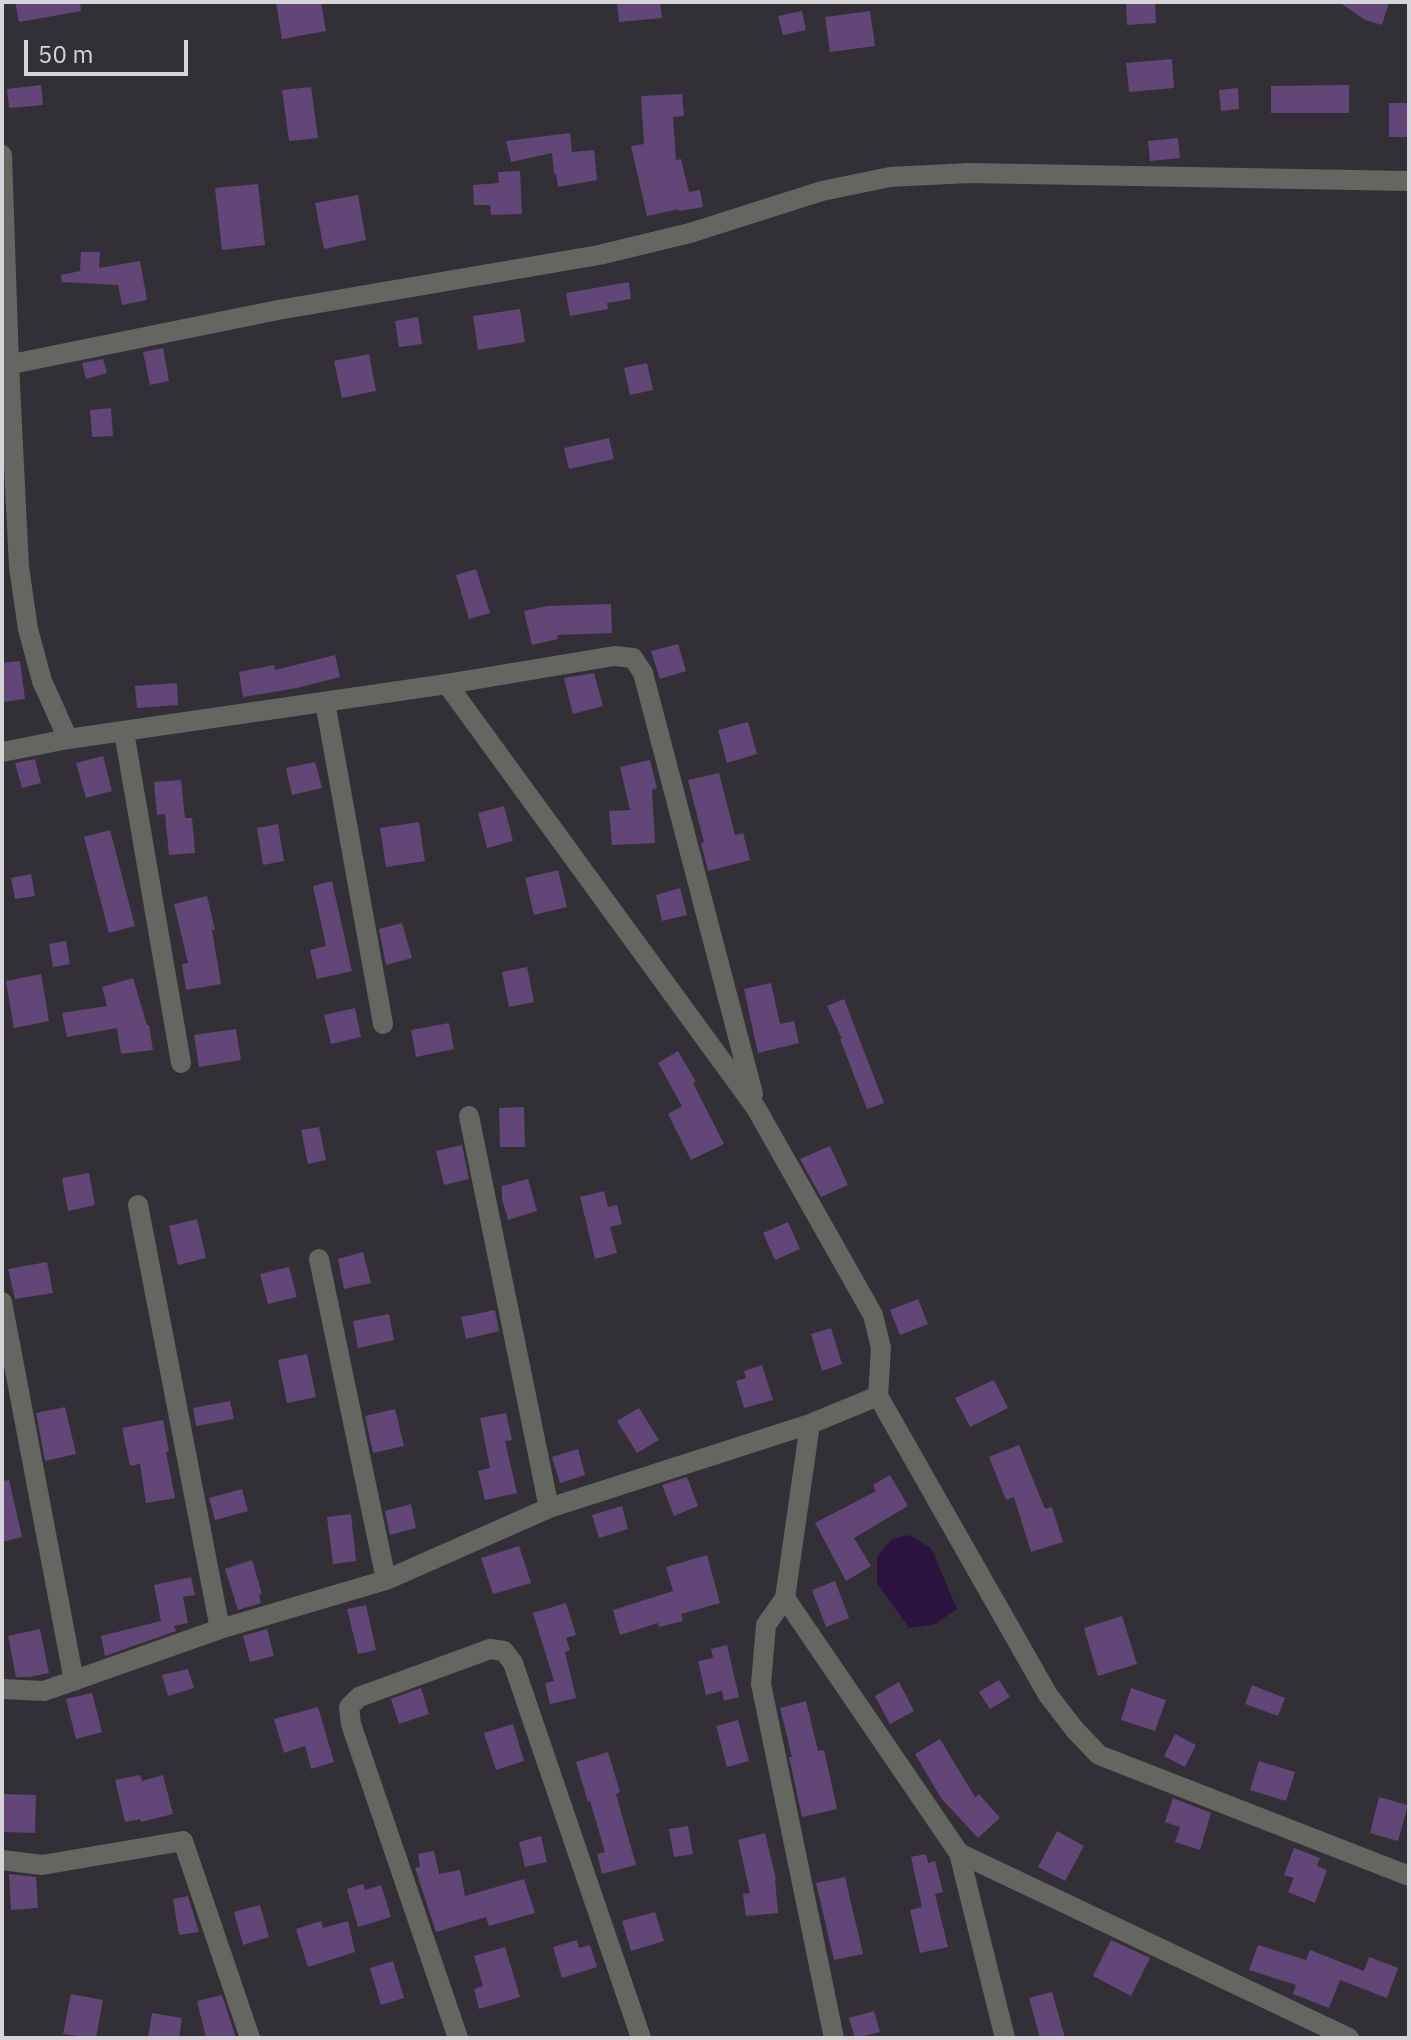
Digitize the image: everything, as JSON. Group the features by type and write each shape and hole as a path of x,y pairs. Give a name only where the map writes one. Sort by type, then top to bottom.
{"street":[{"path":"2,155 6,365 19,567 28,629 42,681 68,739"},
{"path":"6,365 278,310 599,255 690,233 822,191 890,177 969,173 1409,181"},
{"path":"2,752 68,739 447,684 614,656 633,658 643,673 756,1108"},
{"path":"447,684 756,1108 873,1315 881,1348 878,1396 1048,1695 1075,1730 1099,1755 1409,1876"},
{"path":"325,702 383,1024"},
{"path":"124,732 181,1063"},
{"path":"469,1116 549,1508"},
{"path":"138,1205 220,1629"},
{"path":"319,1259 386,1580"},
{"path":"2,1302 74,1681"},
{"path":"2,1689 44,1691 220,1629 386,1580 549,1508 810,1424 878,1396"},
{"path":"810,1424 785,1598 766,1625 761,1684 834,2038"},
{"path":"785,1598 959,1853 1005,2038"},
{"path":"458,2038 351,1724 349,1707 359,1697 490,1649 504,1651 513,1663 641,2038"},
{"path":"2,1860 42,1865 183,1841 250,2038"},
{"path":"959,1853 1349,2038"}],"shaded area":[{"path":"909,1535 931,1548 957,1609 935,1624 909,1628 877,1583 877,1557 892,1539"}],"building":[{"path":"15,2 80,2 81,11 19,22"},
{"path":"276,2 321,2 326,31 282,39"},
{"path":"617,2 660,2 662,18 619,22"},
{"path":"1126,2 1155,2 1156,23 1127,25"},
{"path":"1339,2 1389,2 1382,25 1365,20"},
{"path":"802,11 806,30 783,35 778,16"},
{"path":"870,11 875,46 830,52 825,17"},
{"path":"1172,59 1174,88 1129,92 1126,63"},
{"path":"41,85 43,105 9,108 7,89"},
{"path":"1349,85 1349,113 1271,113 1271,86"},
{"path":"311,87 318,138 289,141 282,90"},
{"path":"1238,88 1239,109 1221,111 1219,90"},
{"path":"682,94 684,116 673,117 676,160 681,159 689,192 700,190 703,207 647,216 631,146 644,144 641,96"},
{"path":"1389,103 1409,103 1409,137 1389,137"},
{"path":"570,133 572,152 594,150 597,180 558,187 552,153 511,162 506,141"},
{"path":"1178,138 1180,158 1150,161 1148,141"},
{"path":"520,171 522,214 491,215 490,205 474,205 473,185 499,183 498,172"},
{"path":"258,184 265,245 222,250 215,188"},
{"path":"358,195 366,240 324,249 315,203"},
{"path":"81,252 100,252 99,268 140,261 147,300 122,305 118,285 62,282 61,275 80,271"},
{"path":"629,282 631,299 607,303 608,309 570,316 566,293"},
{"path":"520,309 525,342 478,350 473,316"},
{"path":"418,317 422,344 399,347 395,321"},
{"path":"163,348 169,381 150,385 143,352"},
{"path":"369,354 376,391 342,398 334,361"},
{"path":"103,359 107,373 86,379 82,363"},
{"path":"647,363 653,390 630,395 624,368"},
{"path":"111,408 113,436 92,437 90,410"},
{"path":"609,438 614,459 569,469 564,448"},
{"path":"476,569 490,613 469,619 456,575"},
{"path":"611,604 612,633 557,635 558,639 532,645 524,611 547,606"},
{"path":"678,644 686,671 660,679 651,651"},
{"path":"335,655 340,677 243,697 239,672 274,665 275,670"},
{"path":"20,661 25,699 2,702 2,663"},
{"path":"594,673 603,706 573,714 564,678"},
{"path":"177,683 178,705 137,708 135,686"},
{"path":"748,722 757,754 727,763 718,730"},
{"path":"103,756 112,791 86,798 76,763"},
{"path":"35,759 41,783 22,788 15,763"},
{"path":"650,760 657,788 652,790 655,843 612,845 609,811 630,810 620,767"},
{"path":"315,762 322,788 292,795 286,768"},
{"path":"719,773 735,835 743,833 750,860 708,871 688,780"},
{"path":"181,780 185,818 192,818 195,853 169,855 165,814 157,815 154,782"},
{"path":"504,806 513,841 487,848 478,813"},
{"path":"419,822 425,861 386,867 380,828"},
{"path":"278,824 284,861 263,865 257,828"},
{"path":"110,830 135,926 109,933 84,837"},
{"path":"558,870 567,907 534,915 525,878"},
{"path":"31,874 35,896 15,899 11,878"},
{"path":"332,881 352,971 317,979 310,950 326,946 313,886"},
{"path":"680,888 687,915 662,921 656,895"},
{"path":"207,896 215,930 212,930 221,984 186,990 182,964 188,963 174,904"},
{"path":"402,923 412,958 386,965 379,929"},
{"path":"66,941 70,964 53,967 49,944"},
{"path":"527,967 534,1002 509,1007 502,972"},
{"path":"41,974 49,1021 14,1028 6,981"},
{"path":"133,978 149,1025 153,1050 121,1054 117,1028 67,1037 62,1013 107,1006 102,987"},
{"path":"771,983 780,1024 794,1021 799,1043 758,1053 744,989"},
{"path":"844,999 884,1103 867,1109 827,1006"},
{"path":"355,1008 361,1037 331,1044 324,1015"},
{"path":"449,1023 454,1049 416,1057 411,1030"},
{"path":"236,1029 241,1060 199,1067 194,1035"},
{"path":"678,1051 724,1144 691,1160 668,1114 682,1106 658,1063"},
{"path":"524,1107 525,1147 500,1147 499,1108"},
{"path":"319,1127 326,1160 308,1164 301,1130"},
{"path":"462,1145 469,1179 444,1185 436,1151"},
{"path":"830,1146 848,1185 821,1197 800,1159"},
{"path":"89,1173 95,1205 68,1211 62,1178"},
{"path":"528,1179 537,1211 508,1220 502,1186"},
{"path":"604,1191 608,1207 617,1205 622,1224 610,1227 617,1253 595,1259 580,1197"},
{"path":"197,1219 206,1258 178,1265 169,1226"},
{"path":"788,1222 800,1249 775,1260 763,1233"},
{"path":"363,1252 371,1283 344,1289 338,1259"},
{"path":"47,1262 53,1293 15,1299 8,1269"},
{"path":"289,1267 297,1297 268,1304 260,1274"},
{"path":"918,1299 928,1324 900,1335 890,1310"},
{"path":"495,1310 499,1331 466,1339 461,1317"},
{"path":"389,1314 394,1340 358,1348 353,1321"},
{"path":"831,1328 842,1364 822,1371 811,1334"},
{"path":"307,1354 316,1397 287,1403 278,1360"},
{"path":"762,1365 773,1400 744,1408 736,1381 746,1378 744,1371"},
{"path":"994,1380 1008,1408 970,1427 955,1398"},
{"path":"230,1401 234,1419 196,1426 193,1408"},
{"path":"65,1407 76,1454 45,1461 36,1413"},
{"path":"639,1408 659,1440 637,1453 617,1421"},
{"path":"395,1409 404,1446 373,1453 365,1416"},
{"path":"506,1413 512,1440 505,1441 517,1493 485,1500 478,1471 490,1468 480,1418"},
{"path":"163,1420 175,1498 146,1503 140,1464 130,1466 122,1428"},
{"path":"1019,1445 1045,1509 1052,1507 1063,1542 1031,1552 1014,1497 1006,1500 989,1457"},
{"path":"578,1449 585,1475 560,1483 552,1457"},
{"path":"890,1475 908,1506 854,1538 871,1566 846,1581 815,1523 876,1491 873,1485"},
{"path":"687,1477 698,1506 674,1516 662,1485"},
{"path":"9,1480 22,1537 2,1542 2,1481"},
{"path":"242,1489 248,1511 215,1520 209,1498"},
{"path":"411,1504 416,1528 390,1535 385,1511"},
{"path":"622,1506 628,1529 599,1538 592,1515"},
{"path":"351,1514 356,1561 333,1564 327,1517"},
{"path":"519,1546 531,1583 493,1594 481,1558"},
{"path":"707,1555 720,1603 681,1614 683,1621 659,1627 658,1623 620,1635 613,1610 673,1591 666,1567"},
{"path":"252,1560 262,1594 259,1595 261,1603 238,1610 225,1569"},
{"path":"191,1577 195,1595 183,1597 188,1623 174,1626 176,1631 105,1656 101,1636 161,1621 154,1585"},
{"path":"835,1581 849,1618 826,1627 812,1590"},
{"path":"566,1603 576,1635 566,1638 570,1650 565,1652 576,1698 550,1704 545,1683 554,1681 533,1613"},
{"path":"366,1605 376,1650 358,1654 347,1609"},
{"path":"1122,1616 1137,1664 1098,1676 1084,1628"},
{"path":"40,1629 49,1673 16,1677 8,1636"},
{"path":"267,1629 274,1656 250,1662 243,1636"},
{"path":"727,1645 739,1697 724,1701 722,1691 706,1695 698,1661 713,1658 711,1649"},
{"path":"188,1669 194,1688 168,1696 162,1675"},
{"path":"999,1680 1010,1697 990,1709 979,1692"},
{"path":"899,1682 914,1711 890,1724 875,1696"},
{"path":"1252,1685 1285,1698 1278,1716 1245,1704"},
{"path":"421,1688 429,1714 399,1724 391,1699"},
{"path":"1131,1688 1166,1700 1155,1731 1121,1720"},
{"path":"92,1693 102,1732 76,1739 66,1699"},
{"path":"806,1701 818,1751 824,1750 837,1809 802,1817 780,1708"},
{"path":"318,1707 334,1762 311,1769 305,1746 284,1753 274,1719"},
{"path":"738,1720 749,1761 727,1767 716,1726"},
{"path":"513,1724 524,1761 496,1770 484,1733"},
{"path":"1175,1734 1196,1745 1185,1767 1164,1756"},
{"path":"940,1739 975,1797 979,1794 1000,1818 978,1838 941,1798 915,1754"},
{"path":"608,1752 636,1865 602,1874 597,1854 605,1852 576,1762"},
{"path":"1259,1761 1295,1772 1286,1801 1250,1790"},
{"path":"140,1775 142,1781 163,1775 173,1814 141,1822 140,1819 125,1822 115,1780"},
{"path":"2,1794 36,1795 35,1833 2,1832"},
{"path":"1379,1797 1408,1805 1398,1841 1370,1833"},
{"path":"1173,1798 1211,1813 1200,1850 1175,1842 1180,1827 1165,1822"},
{"path":"688,1826 693,1854 674,1857 669,1829"},
{"path":"1057,1831 1084,1846 1065,1881 1038,1867"},
{"path":"765,1833 776,1879 778,1913 746,1916 743,1894 750,1893 738,1840"},
{"path":"541,1836 547,1862 525,1867 519,1842"},
{"path":"1294,1848 1320,1858 1317,1866 1327,1870 1315,1903 1288,1892 1294,1878 1284,1875"},
{"path":"434,1851 439,1874 460,1870 465,1896 524,1879 535,1913 489,1926 486,1917 436,1932 415,1868 420,1867 418,1854"},
{"path":"926,1854 928,1863 935,1861 943,1892 935,1894 948,1947 920,1953 910,1910 922,1907 911,1857"},
{"path":"9,1874 36,1877 38,1908 11,1910"},
{"path":"845,1877 863,1954 834,1960 816,1883"},
{"path":"363,1884 365,1890 381,1885 391,1917 358,1927 347,1889"},
{"path":"188,1896 199,1932 179,1935 173,1899"},
{"path":"260,1905 269,1937 243,1945 234,1912"},
{"path":"655,1912 664,1941 631,1951 622,1921"},
{"path":"321,1921 323,1928 348,1921 355,1952 308,1967 296,1929"},
{"path":"577,1940 579,1948 590,1945 597,1967 562,1978 553,1947"},
{"path":"1111,1940 1150,1958 1131,1996 1093,1976"},
{"path":"1258,1945 1306,1960 1310,1950 1364,1971 1369,1957 1398,1968 1387,1998 1340,1980 1329,2008 1293,1994 1296,1985 1249,1970"},
{"path":"505,1947 520,1997 479,2009 474,1989 483,1986 474,1956"},
{"path":"393,1961 404,1998 381,2005 370,1968"},
{"path":"1052,1992 1065,2038 1040,2038 1029,1998"},
{"path":"71,1994 103,2000 96,2038 63,2034"},
{"path":"222,1995 236,2038 206,2038 197,2001"},
{"path":"874,2011 880,2032 855,2038 849,2018"},
{"path":"152,2013 182,2018 179,2038 148,2038"}]}
